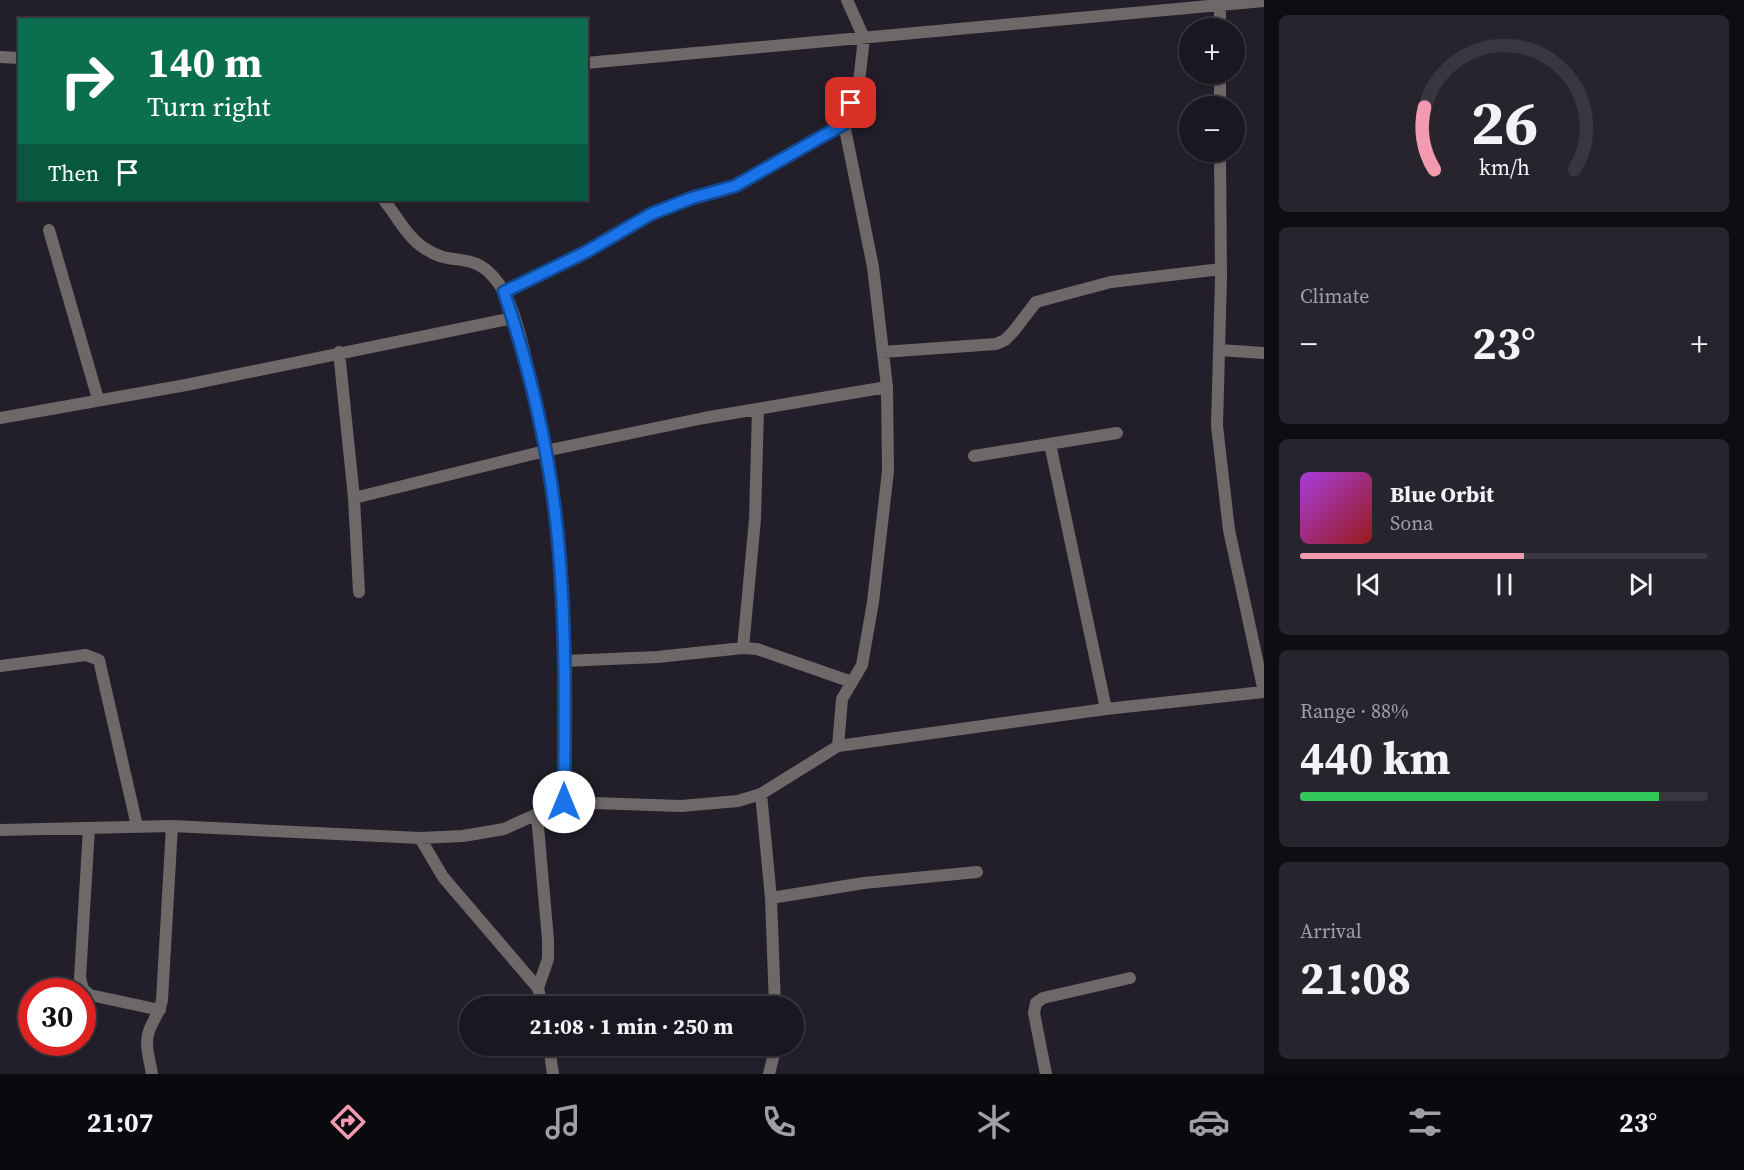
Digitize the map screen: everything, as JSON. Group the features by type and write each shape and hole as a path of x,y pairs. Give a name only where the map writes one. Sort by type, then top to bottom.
{"street":[{"path":"838,746 840,708 845,691 862,665 888,471 886,387 873,267 844,124 859,82 864,38 847,0"},
{"path":"588,63 1220,3 1264,1"},
{"path":"0,57 18,58"},
{"path":"504,292 586,252 651,214 692,198 735,186 844,124"},
{"path":"0,830 172,826 420,838 463,836 504,829 564,802 702,806 738,801 761,794 838,746 1106,709 1264,692 1228,530 1217,426 1221,268 1220,162"},
{"path":"385,201 414,239 424,248 441,256 472,260 483,267 504,292 513,318 529,375 545,451 559,548 564,661 564,802"},
{"path":"49,230 98,399"},
{"path":"883,352 996,344 1005,340 1013,332 1036,302 1111,282 1221,268"},
{"path":"0,418 186,385 513,318"},
{"path":"1219,350 1264,354"},
{"path":"339,352 354,498 359,592"},
{"path":"354,498 545,451 704,418 886,387"},
{"path":"743,648 755,519 758,409"},
{"path":"974,456 1116,433"},
{"path":"1050,444 1106,709"},
{"path":"564,661 657,657 743,648 757,649 852,682"},
{"path":"0,666 86,655 99,660 138,826"},
{"path":"761,794 771,898 775,996"},
{"path":"537,815 548,940 548,959 538,988"},
{"path":"152,1074 147,1043 148,1032 160,1010 172,826"},
{"path":"89,828 80,978 83,989 90,995 160,1010"},
{"path":"420,838 443,877 538,988 540,996"},
{"path":"771,898 864,883 978,872"},
{"path":"1046,1074 1035,1013 1036,1004 1043,998 1130,978"},
{"path":"550,1056 553,1074"},
{"path":"769,1074 774,1056"}],"route":[{"path":"564,802 565,710 559,548 545,451 529,375 504,292 586,252 651,214 692,198 735,186 844,124 851,103"}]}
